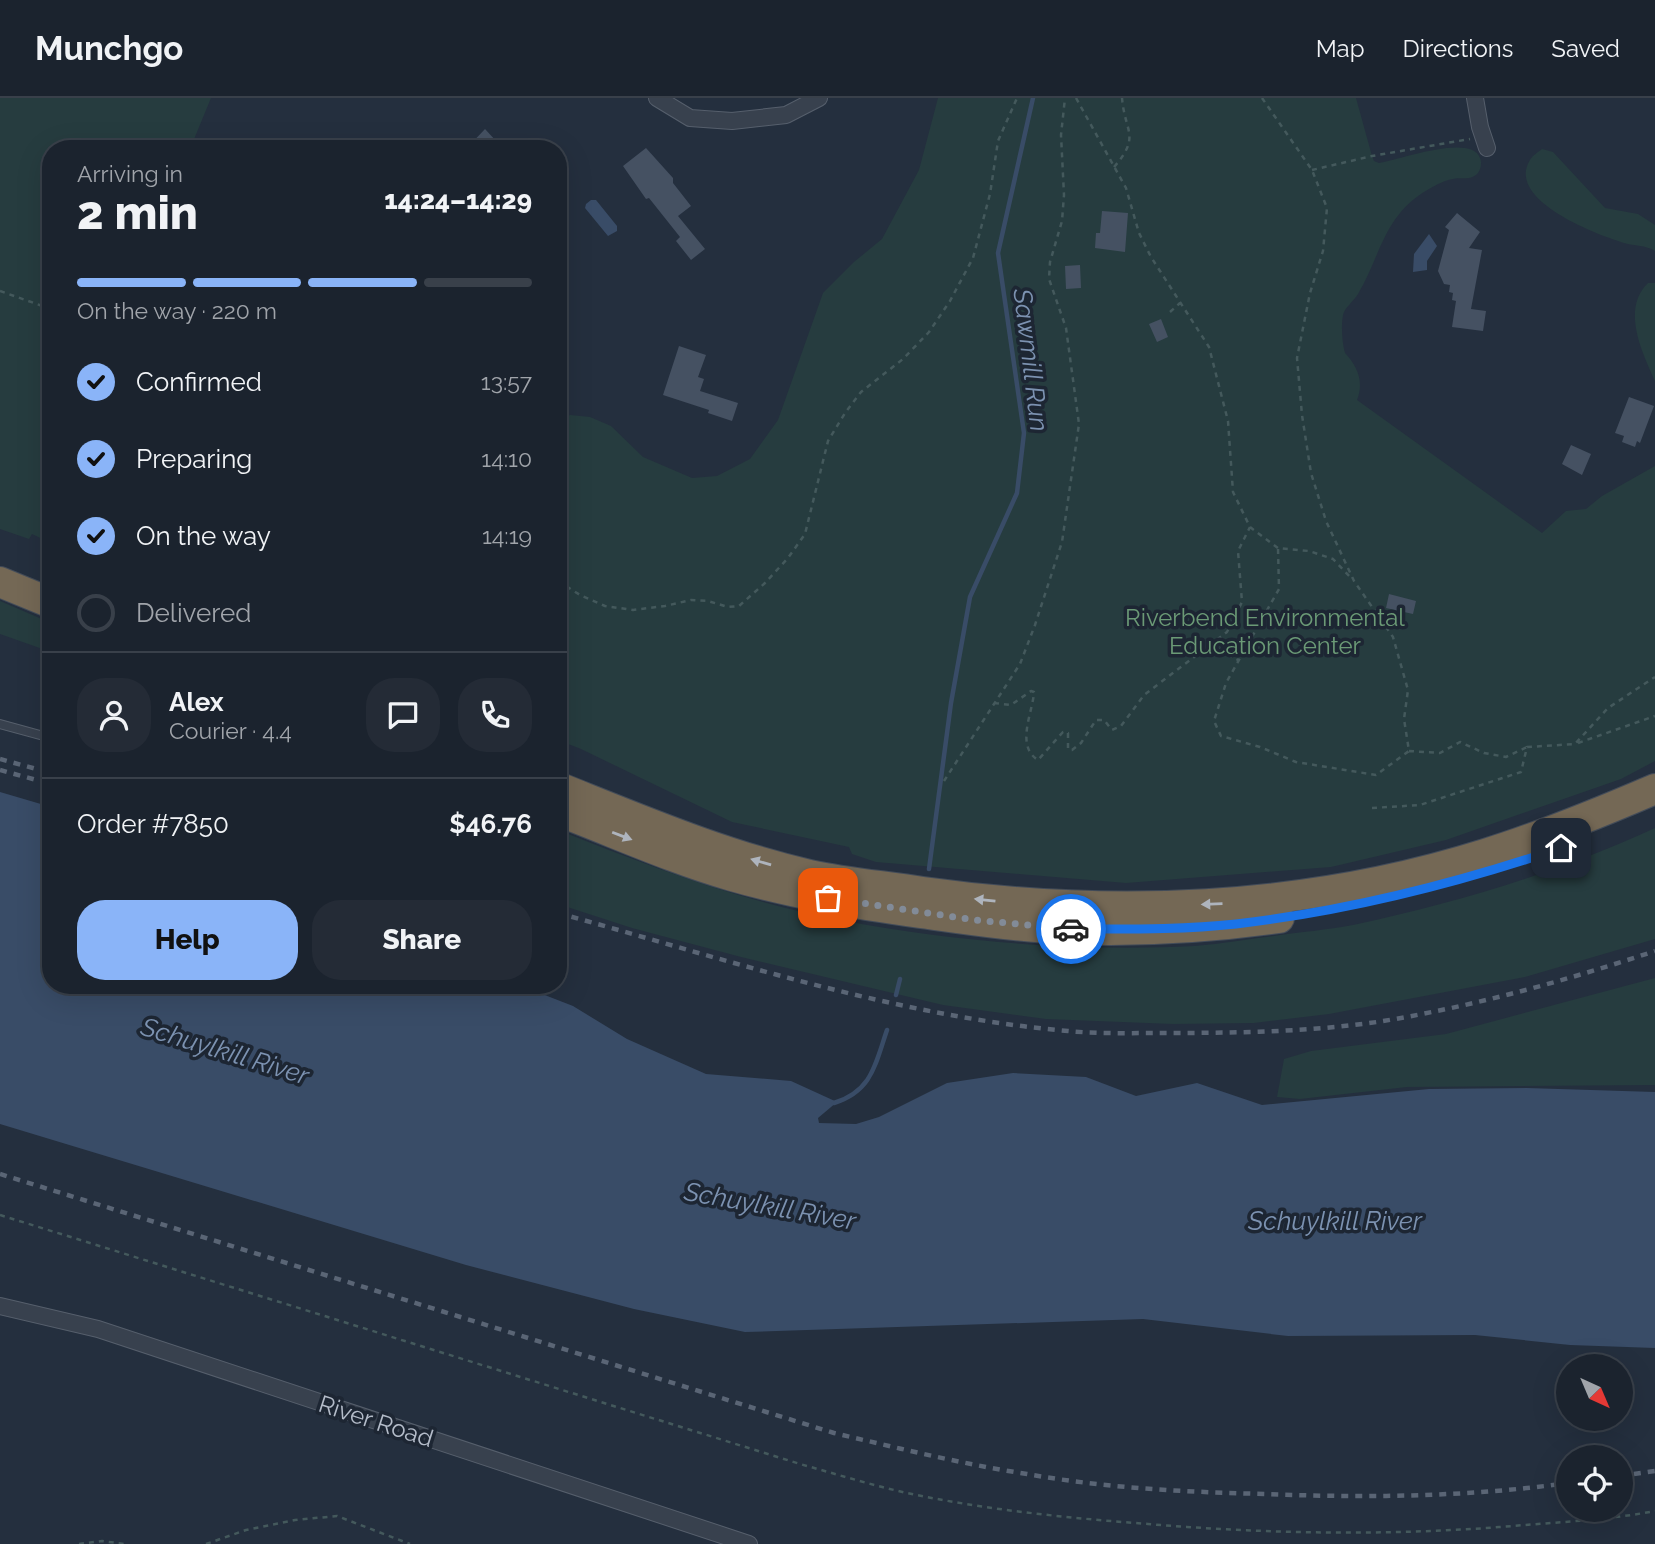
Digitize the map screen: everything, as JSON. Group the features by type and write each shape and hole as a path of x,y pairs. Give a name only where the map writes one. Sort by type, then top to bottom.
{"highway":[{"path":"0,561 42,577"},
{"path":"0,582 42,599"},
{"path":"567,790 720,850 811,875 983,900 1115,908 1253,901 1324,892 1403,876 1484,855 1546,834 1655,789"},
{"path":"567,814 702,867 806,895 988,922 1061,929 1150,929 1234,924 1286,917 1427,889 1561,848 1655,809"}],"street":[{"path":"657,98 690,118 732,121 786,116 819,98"},
{"path":"1475,98 1485,143"},
{"name":"River Road","path":"0,1306 97,1329 750,1544"}],"lane":[{"path":"0,724 42,736"}],"path":[{"path":"567,587 605,606 633,610 691,600 708,601 728,607 739,606 765,583 805,534 828,440 845,413 861,392 903,359 929,332 950,302 973,258 990,194 998,141 1017,98"},
{"path":"944,781 1020,664 1062,542 1079,424 1066,328 1049,279 1050,262 1062,221 1064,195 1060,135 1065,98"},
{"path":"1076,98 1126,188 1139,233 1151,257 1209,347 1228,421 1233,492 1250,527 1278,548 1309,551 1333,559 1354,581 1393,637 1408,690 1404,719 1409,751"},
{"path":"1114,167 1128,151 1131,136 1123,114 1122,98"},
{"path":"1262,98 1312,170 1326,208 1323,251 1310,293 1297,358 1311,473 1326,521 1354,581"},
{"path":"1312,170 1373,156 1485,143"},
{"path":"0,291 42,306"},
{"path":"1170,312 1180,303"},
{"path":"994,703 1011,705 1021,696 1034,692 1028,718 1027,747 1032,757 1038,760 1063,732 1068,733 1068,749 1072,750 1081,743 1096,720 1104,720 1112,730 1121,726 1144,695 1227,632 1242,602 1238,551 1250,527"},
{"path":"1278,548 1279,589 1226,683 1214,721 1221,736 1261,747 1296,762 1376,775 1409,751 1440,753 1460,742 1484,753 1506,757 1527,747 1575,744 1655,716"},
{"path":"1210,645 1239,660"},
{"path":"1575,744 1608,708 1655,677"},
{"path":"1371,808 1420,805 1521,772 1527,747"},
{"path":"0,1215 774,1457 860,1481 949,1501 1037,1515 1116,1522 1352,1534 1450,1531 1655,1511"},
{"path":"206,1544 246,1530 295,1520 337,1516 410,1544"},
{"path":"79,1544 102,1541 124,1544"}],"green space":[{"path":"0,98 211,98 194,140 42,140 42,539 32,534 29,539 0,529"},
{"name":"Riverbend Environmental Education Center","path":"938,98 1356,98 1374,161 1379,163 1449,148 1474,151 1481,161 1478,173 1469,178 1441,183 1414,199 1402,210 1385,236 1358,294 1344,312 1343,344 1345,353 1358,375 1360,387 1357,400 1542,533 1566,511 1586,509 1602,496 1655,466 1655,761 1621,779 1446,840 1331,867 1126,883 876,862 852,854 849,847 732,822 567,744 567,416 590,417 611,426 643,457 692,478 717,476 750,459 778,420 823,293 882,239 919,170"},
{"path":"1542,149 1553,152 1605,208 1638,214 1655,225 1655,251 1594,232 1558,214 1542,202 1530,189 1526,175 1531,159"},
{"path":"1648,283 1655,283 1655,381 1640,344 1635,318 1640,293"},
{"path":"0,601 42,619 42,649 0,634"},
{"path":"1655,828 1655,939 1525,977 1329,1014 1254,1023 1173,1024 1046,1019 943,1005 741,957 632,928 567,907 567,833 735,894 845,921 931,935 1019,944 1108,948 1195,946 1343,927 1431,907 1507,885"},
{"path":"1655,978 1655,1085 1407,1087 1300,1099 1277,1097 1284,1059 1311,1051 1446,1034"}],"water":[{"path":"591,200 596,200 617,226 617,231 608,236 585,208"},
{"path":"1429,234 1437,246 1427,261 1427,270 1413,272 1414,254"},
{"name":"Schuylkill River","path":"0,792 42,804 42,994 542,994 573,1006 627,1039 706,1074 791,1081 837,1102 818,1118 819,1123 856,1124 879,1117 947,1083 1013,1073 1086,1077 1136,1096 1197,1083 1262,1105 1429,1089 1527,1088 1655,1092 1655,1348 1570,1345 1475,1335 1288,1336 1143,1319 745,1332 634,1309 466,1265 0,1124"}],"building":[{"path":"485,129 495,140 475,140"},
{"path":"646,148 673,178 673,183 691,206 678,216 705,249 691,260 676,241 680,237 649,198 646,199 623,166"},
{"path":"1102,211 1128,213 1125,252 1095,248 1096,233 1100,233"},
{"path":"1457,213 1480,232 1469,248 1482,250 1471,309 1486,311 1483,331 1452,327 1456,301 1452,300 1453,293 1449,292 1450,285 1444,284 1438,271 1449,230 1445,227"},
{"path":"1080,265 1081,288 1066,289 1065,266"},
{"path":"1161,319 1168,337 1157,342 1149,324"},
{"path":"679,346 706,355 698,377 704,379 700,391 738,403 732,421 708,413 709,410 663,395"},
{"path":"1629,397 1654,406 1640,443 1637,441 1635,447 1622,442 1624,436 1615,433"},
{"path":"1571,445 1591,454 1582,475 1562,464"},
{"path":"1389,594 1416,601 1413,614 1386,608"}],"waterway":[{"name":"Sawmill Run","path":"929,869 951,703 970,597 1017,493 1024,433 998,253 1033,98"},
{"name":"Sawmill Run","path":"896,995 900,979"},
{"name":"Sawmill Run","path":"834,1103 847,1098 864,1084 875,1065 887,1030"}],"railway":[{"path":"0,759 42,771"},
{"path":"0,770 42,782"},
{"path":"567,916 747,967 874,999 1003,1024 1092,1033 1270,1031 1377,1022 1518,992 1655,951"},
{"path":"0,1174 834,1433 978,1465 1056,1479 1205,1492 1379,1496 1455,1494 1556,1485"},
{"path":"1633,1474 1655,1471"}],"way so far":[{"path":"828,898 975,920 1071,929"}],"route":[{"path":"1071,929 1150,929 1234,924 1300,915 1427,889 1561,848"}]}
